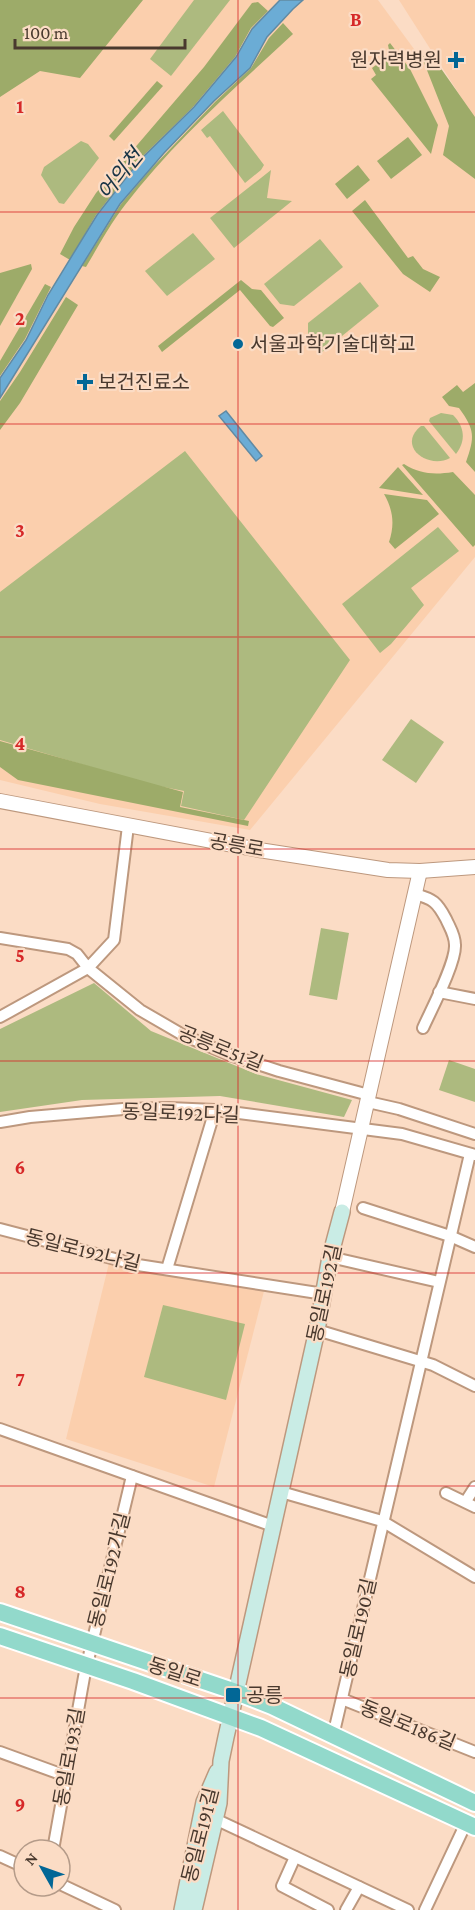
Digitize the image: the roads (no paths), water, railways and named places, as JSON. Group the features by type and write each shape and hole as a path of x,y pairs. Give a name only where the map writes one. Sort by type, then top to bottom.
{"main road":[{"name":"동일로192길","path":"231,1716 317,1330 330,1257 342,1212"},
{"name":"동일로","path":"0,1612 236,1692 475,1803"},
{"name":"동일로","path":"0,1636 231,1716 471,1825"},
{"name":"동일로191길","path":"189,1910 231,1716"},
{"name":"동일로191길","path":"194,1910 219,1803 221,1761"},
{"name":"동일로191길","path":"182,1910 204,1802 221,1761"}],"street":[{"name":"공릉로","path":"0,801 260,850 388,870 420,872 475,867"},
{"path":"0,1017 87,968 114,940 128,826"},
{"name":"동일로192길","path":"342,1212 420,872"},
{"path":"415,894 429,897 438,904 454,935 454,957 423,1029"},
{"name":"공릉로51길","path":"0,938 68,949 77,954 87,968 140,1010 183,1035 230,1055 475,1134"},
{"path":"439,992 475,999"},
{"name":"동일로192다길","path":"2,1122 30,1117 123,1109 169,1108 215,1110 362,1128"},
{"name":"동일로192나길","path":"167,1269 215,1110"},
{"path":"0,1135 2,1122"},
{"name":"동일로190길","path":"333,1736 450,1236 473,1155 402,1134 362,1128"},
{"path":"363,1208 450,1236 475,1247"},
{"name":"동일로192나길","path":"0,1229 138,1265 324,1294"},
{"path":"330,1257 439,1282"},
{"path":"317,1330 433,1365 475,1386"},
{"path":"0,1429 273,1526"},
{"name":"동일로192가길","path":"87,1665 132,1476"},
{"path":"446,1493 470,1504 475,1487"},
{"path":"281,1492 382,1521 475,1577"},
{"name":"동일로193길","path":"54,1838 87,1665"},
{"name":"동일로186길","path":"342,1699 475,1752"},
{"path":"0,1752 66,1776"},
{"path":"215,1819 408,1910"},
{"path":"425,1910 471,1825"},
{"path":"295,1857 282,1886 328,1910"},
{"path":"346,1910 359,1887"},
{"path":"72,1890 116,1910"},
{"path":"377,1910 383,1898"}],"water":[{"path":"280,0 303,0 267,37 250,68 214,101 164,153 120,204 0,398 0,378 26,340 48,295 97,215 140,160 194,107 236,57 252,29"},
{"path":"226,411 262,456 256,461 219,416"}],"place":[{"name":"원자력병원","path":"456,60"},
{"name":"서울과학기술대학교","path":"238,344"},
{"name":"보건진료소","path":"85,382"},
{"name":"공릉","path":"233,1695"}],"water label":[{"name":"어의천","path":"120,174"}]}
